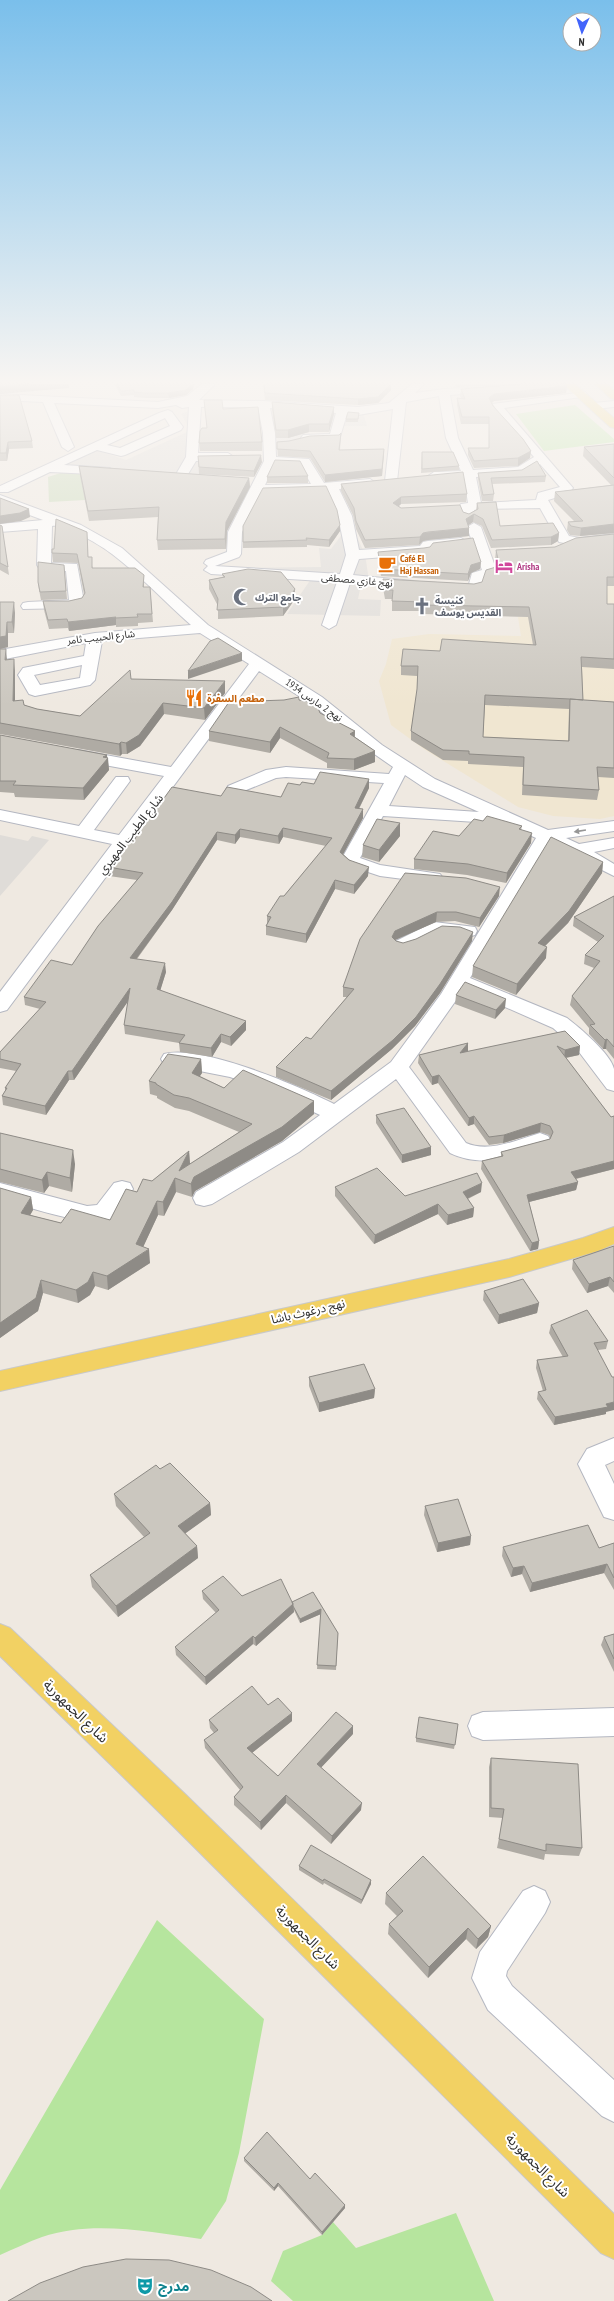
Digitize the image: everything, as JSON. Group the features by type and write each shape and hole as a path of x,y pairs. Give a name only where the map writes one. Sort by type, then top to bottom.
{"main road":[{"name":"نهج درغوث باشا","path":"0,1380 509,1268 590,1245 614,1234"},
{"name":"شارع الجمهورية","path":"0,1637 180,1811 614,2240"}],"street":[{"name":"نهج 2 مارس 1934","path":"6,491 27,509 51,522 76,528 117,551 203,628 316,700 398,772 577,850 614,871"},
{"path":"230,570 230,556 234,554 235,532 256,491"},
{"path":"328,491 345,516 353,555 329,625"},
{"name":"نهج غازي مصطفى","path":"230,556 211,566 230,570 432,586 476,587 477,576 490,572 491,554 478,540 474,511 473,491"},
{"path":"557,491 543,496 542,504 564,540 571,542 614,538"},
{"path":"451,508 474,511 542,504"},
{"path":"0,528 51,522 44,565 51,567 72,567 78,600 70,604 28,606"},
{"path":"353,555 424,550 428,544 478,540"},
{"path":"556,550 571,542"},
{"name":"شارع الحبيب ثامر","path":"0,655 33,643 203,628"},
{"path":"91,659 95,637"},
{"name":"شارع الطيب المهيري","path":"0,1006 6,989 123,841 258,662"},
{"path":"61,751 175,773"},
{"path":"234,790 272,774 286,772 398,772"},
{"path":"398,772 350,860 359,866 397,873 451,880"},
{"path":"83,833 122,781"},
{"path":"376,810 507,819"},
{"path":"0,815 123,841"},
{"path":"204,1198 291,1147 398,1067 417,1042 486,938 504,890 546,836 614,826"},
{"path":"577,850 614,843"},
{"path":"403,945 434,928 442,927 472,932 486,938"},
{"path":"459,980 555,1020 573,1031 589,1049 614,1084"},
{"path":"166,1059 207,1063 239,1071 276,1085 336,1114"},
{"path":"398,1067 458,1148 464,1152 484,1155 540,1141"},
{"path":"0,1192 87,1214 104,1213 122,1189"},
{"path":"614,1449 596,1457 591,1464 595,1476 614,1509"},
{"path":"483,1726 614,1722"},
{"path":"534,1902 492,1964 489,1978 500,1998 614,2104"}],"shaded area":[{"path":"352,527 365,554 369,581 362,580 358,599 381,600 380,616 287,614 311,579 237,568 321,567 319,548 331,549 346,529"},
{"path":"614,543 614,816 600,819 553,816 518,807 424,749 391,725 379,681 386,664 392,639 429,634 521,636 518,617 562,617"},
{"path":"0,835 28,841 32,836 49,840 0,896"}],"green space":[{"path":"49,491 85,491 85,500 49,502"},
{"path":"157,1920 264,2019 239,2153 226,2201 201,2239 122,2229 81,2229 42,2237 0,2255 0,2190"},
{"path":"456,2213 494,2301 293,2301 271,2281 283,2251 322,2235 333,2222 356,2248"}],"building":[{"path":"84,491 242,491 226,522 225,539 157,540 159,507 88,511"},
{"path":"261,491 328,491 337,510 340,525 329,540 306,538 307,540 243,542 243,526"},
{"path":"345,491 467,491 467,494 401,497 393,503 401,508 460,505 463,512 469,514 478,509 477,503 496,502 500,526 553,523 559,533 551,537 492,540 483,519 474,514 466,519 469,528 428,532 423,533 420,537 365,540 356,521 354,508"},
{"path":"482,491 494,491 494,494 483,495"},
{"path":"614,491 614,524 581,528 571,526 568,522 583,521 555,492"},
{"path":"0,498 29,509 20,513 0,516"},
{"path":"56,519 87,532 88,557 92,557 92,568 135,568 144,575 143,587 150,587 152,614 137,614 138,617 115,618 116,617 68,622 67,619 48,620 43,601 69,601 82,598 85,593 77,554 52,553 52,549 54,549"},
{"path":"0,525 2,526 8,567 0,563"},
{"path":"614,534 614,577 607,577 607,604 614,604 614,659 581,657 583,700 614,702 614,768 597,767 599,790 523,785 524,757 469,754 469,751 443,750 411,731 417,689 418,666 401,666 403,649 440,651 442,639 536,645 529,607 423,605 423,602 392,601 393,590 385,590 383,579 474,584 482,582 486,570 496,567 499,564 496,550 555,547 576,538","holes":["485,695 570,699 569,741 483,737"]},
{"path":"473,538 481,562 471,565 468,574 381,569 378,552 424,548 430,547 433,543"},
{"path":"38,562 64,565 66,591 40,592 38,582"},
{"path":"248,569 281,572 295,589 283,607 217,610 218,599 209,580 225,577 222,574"},
{"path":"0,602 14,602 12,622 7,622 6,636 0,637"},
{"path":"218,638 242,653 188,671 210,641"},
{"path":"0,649 6,649 5,660 14,659 13,701 23,700 24,705 37,709 80,716 130,670 131,679 225,681 204,708 163,703 139,735 126,743 121,742 119,744 0,723"},
{"path":"299,697 299,700 316,703 320,713 355,731 350,734 375,751 354,759 327,758 329,753 280,727 270,742 209,731 229,702 284,700"},
{"path":"0,735 107,755 103,757 108,758 83,788 13,785 16,781 0,781"},
{"path":"320,772 369,779 355,808 363,809 340,852 349,860 369,867 354,885 335,880 306,934 266,926 271,917 267,916 280,896 284,896 332,838 283,828 278,836 240,829 235,835 217,832 172,902 130,958 165,963 157,989 246,1021 230,1037 221,1034 211,1048 179,1043 185,1035 124,1025 130,988 72,1071 68,1071 45,1106 2,1096 7,1088 5,1088 21,1064 0,1059 0,1052 46,1002 24,997 51,960 72,965 98,926 143,873 108,867 129,838 135,839 143,821 147,822 172,787 221,796 227,787 281,797 288,783 300,785 302,782 314,784"},
{"path":"487,816 522,826 519,829 532,833 507,873 468,864 414,859 433,831 459,836 474,819 483,821"},
{"path":"377,819 400,823 379,850 363,845"},
{"path":"551,837 603,862 569,911 538,943 547,947 517,984 473,966"},
{"path":"405,873 466,878 500,887 480,918 456,912 437,912 395,931 392,937 396,941 403,943 416,939 442,926 460,927 473,932 440,984 416,1017 393,1040 331,1091 276,1067 306,1037 311,1039 354,989 343,987 360,939"},
{"path":"614,896 614,1047 590,1025 595,1024 572,996 600,961 585,955 604,936 574,917"},
{"path":"465,982 506,999 496,1010 456,995"},
{"path":"565,1031 580,1046 565,1050 557,1046 611,1117 614,1116 614,1161 571,1172 578,1182 527,1195 539,1241 532,1243 482,1161 503,1156 501,1152 550,1139 553,1132 550,1126 541,1123 504,1135 489,1137 474,1116 469,1118 439,1075 432,1077 419,1055 468,1043 460,1053"},
{"path":"168,1054 201,1059 192,1073 224,1088 243,1070 314,1101 282,1127 194,1177 191,1184 175,1178 163,1202 157,1201 136,1244 149,1249 107,1276 93,1272 88,1282 76,1290 41,1280 36,1298 0,1323 0,1188 31,1197 21,1213 61,1223 71,1209 110,1220 126,1189 137,1192 143,1179 152,1181 189,1151 179,1171 252,1124 189,1098 174,1095 156,1083 149,1081"},
{"path":"404,1108 431,1147 402,1155 376,1115"},
{"path":"0,1133 73,1150 70,1178 47,1172 42,1180 0,1169"},
{"path":"377,1168 405,1196 477,1173 482,1183 463,1192 474,1208 448,1215 438,1204 375,1235 335,1187"},
{"path":"614,1246 614,1282 610,1277 589,1284 573,1260"},
{"path":"523,1279 539,1303 499,1315 484,1291"},
{"path":"587,1310 608,1341 594,1343 612,1377 614,1377 614,1402 606,1404 608,1407 555,1417 538,1392 546,1390 537,1360 568,1356 551,1325"},
{"path":"364,1364 375,1389 319,1403 309,1377"},
{"path":"170,1463 210,1503 178,1526 197,1546 116,1606 90,1575 150,1533 114,1494 156,1465 160,1469"},
{"path":"458,1499 471,1536 438,1543 425,1506"},
{"path":"588,1525 599,1548 614,1543 614,1578 607,1564 532,1583 524,1566 513,1568 503,1547"},
{"path":"223,1576 242,1596 281,1579 293,1604 255,1638 253,1636 205,1677 175,1647 219,1610 202,1591"},
{"path":"313,1592 338,1633 336,1666 317,1665 321,1609 300,1619 293,1606 292,1602"},
{"path":"614,1634 614,1659 604,1637"},
{"path":"252,1686 268,1705 278,1698 292,1713 247,1748 278,1776 336,1712 353,1726 317,1764 362,1803 332,1836 286,1795 260,1822 234,1797 243,1787 204,1740 218,1730 209,1720"},
{"path":"419,1717 458,1724 455,1745 416,1738"},
{"path":"491,1758 578,1764 582,1848 546,1844 546,1851 499,1839 504,1809 491,1808"},
{"path":"311,1845 371,1880 362,1900 324,1879 323,1881 299,1866"},
{"path":"423,1856 491,1926 478,1939 468,1928 429,1967 389,1924 403,1911 386,1893"},
{"path":"267,2132 310,2179 315,2173 345,2205 322,2232 278,2183 274,2188 244,2158"},
{"name":"مدرج","path":"126,2259 169,2260 211,2270 251,2287 272,2301 8,2301 40,2283 83,2267"}],"place":[{"name":"Café El Haj Hassan","path":"387,564"},
{"name":"Arisha","path":"504,566"},
{"name":"جامع الترك","path":"242,597"},
{"name":"كنيسة القديس يوسف","path":"422,606"},
{"name":"مطعم السفرة","path":"194,698"},
{"name":"مدرج","path":"145,2286"}]}
